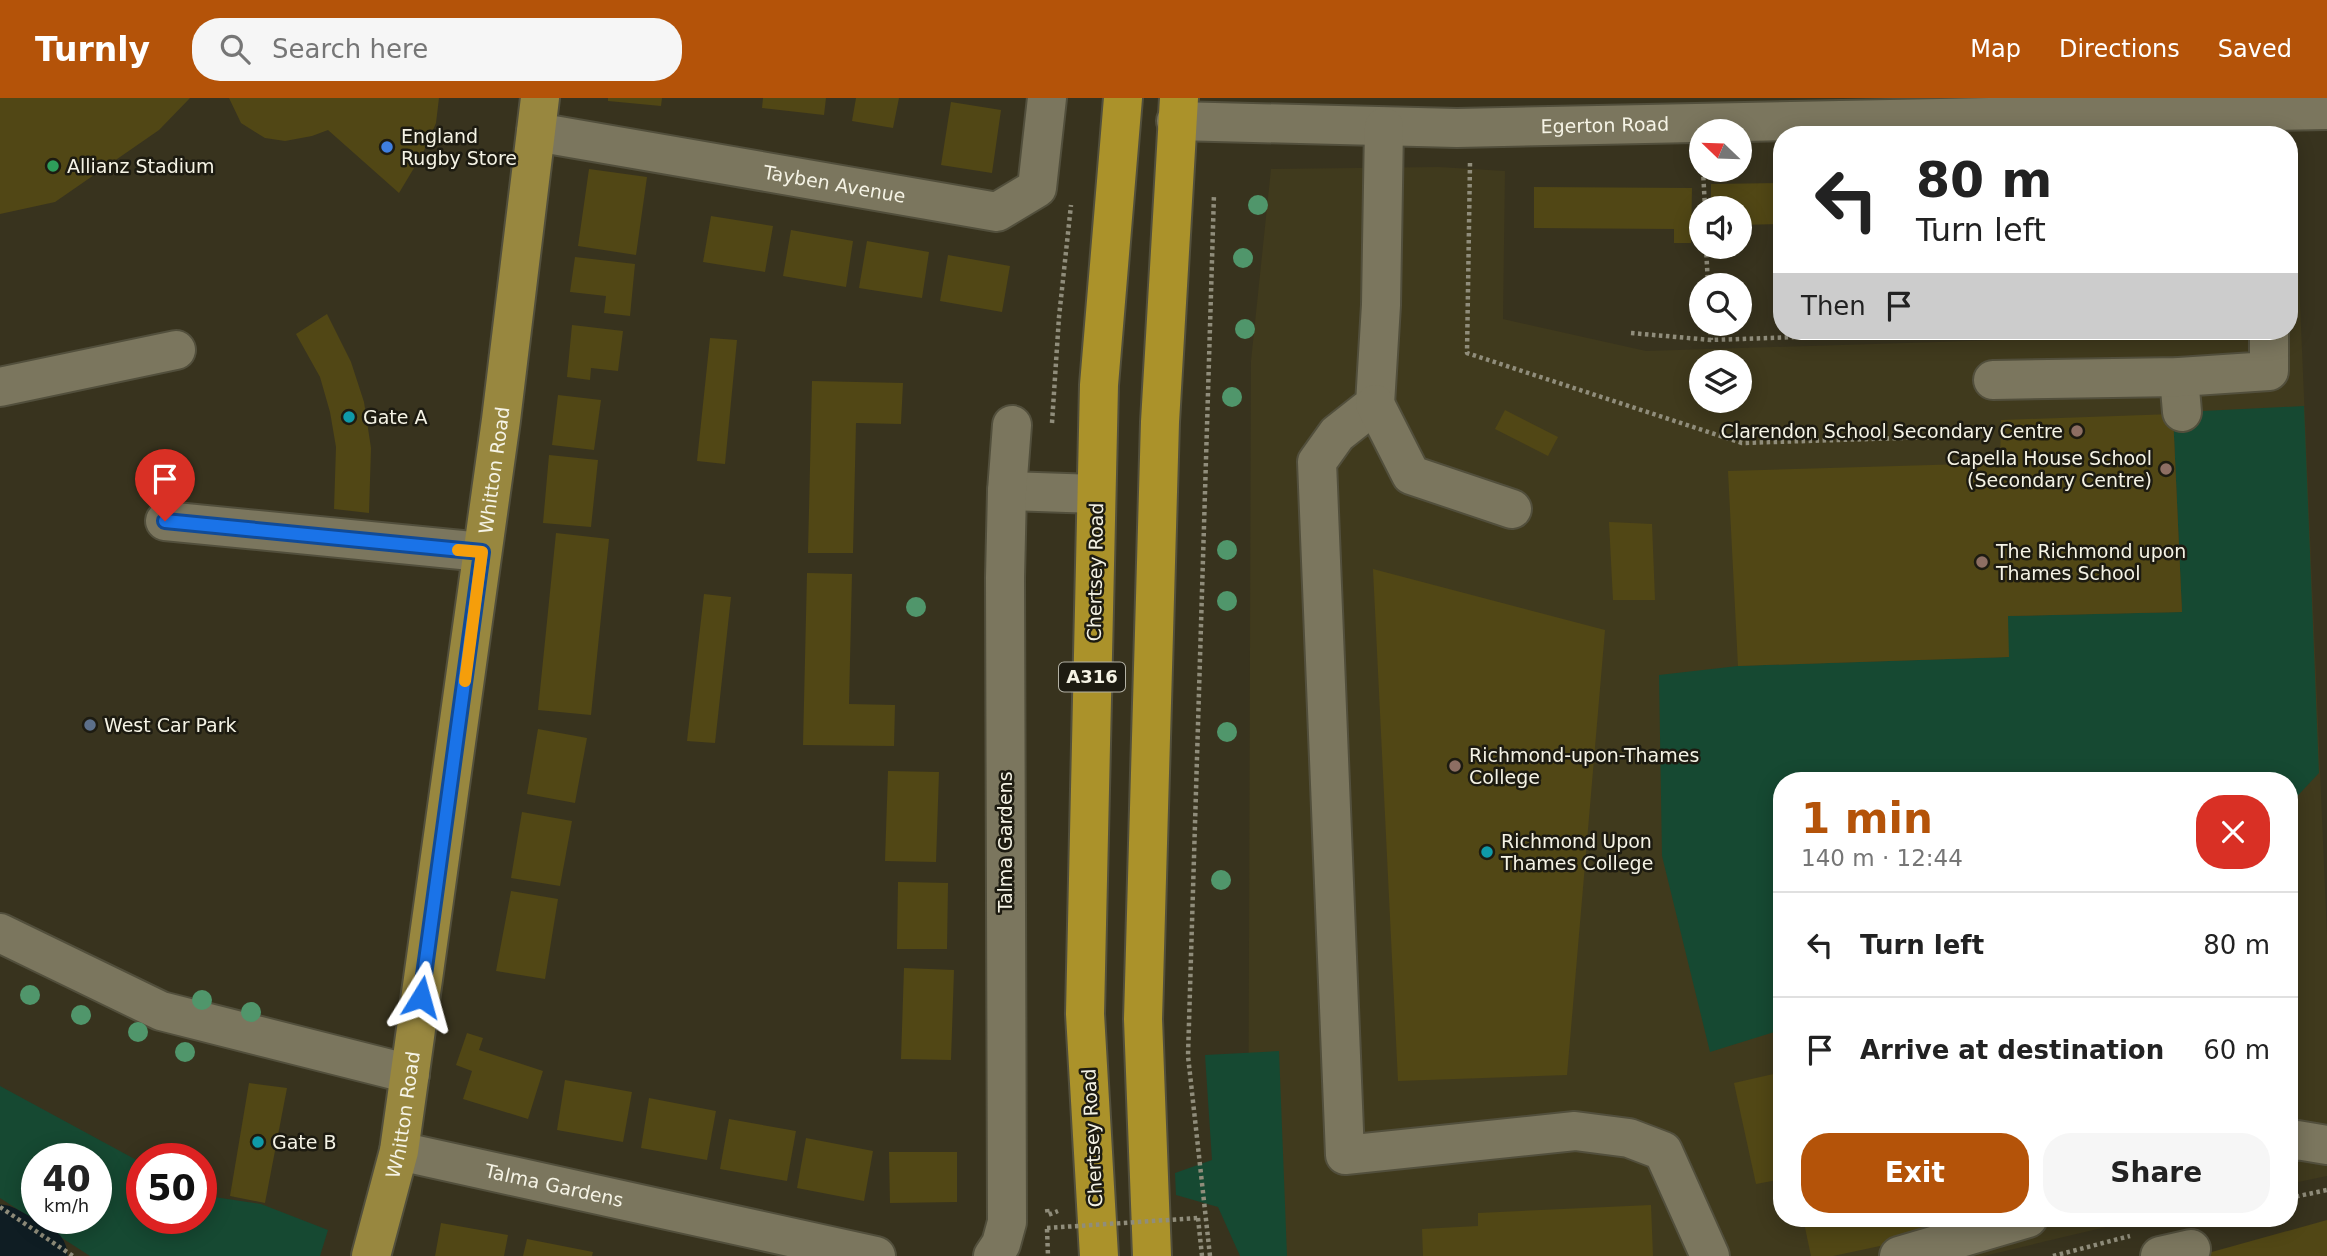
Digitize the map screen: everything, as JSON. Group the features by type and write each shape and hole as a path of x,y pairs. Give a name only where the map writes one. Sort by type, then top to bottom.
{"highway":[{"name":"Chertsey Road","path":"1099,1256 1085,1014 1099,385 1123,98"},
{"name":"A316","path":"1152,1256 1143,1019 1160,422 1177,110"}],"main road":[{"name":"Whitton Road","path":"371,1256 399,1151 503,406 538,115"}],"street":[{"name":"Tayben Avenue","path":"538,115 998,212 1037,188 1047,98"},
{"name":"Egerton Road","path":"1177,110 1422,127 1859,108 2082,106 2271,123 2317,106"},
{"path":"1422,127 1381,305 1375,404 1411,475 1512,509"},
{"path":"1993,380 2180,394 2269,371 2269,340"},
{"path":"0,387 176,350"},
{"path":"1375,404 1337,434 1317,462 1345,1155 1574,1131 1629,1138 1663,1152 1710,1256"},
{"name":"Talma Gardens","path":"993,1256 1001,1244 1007,1222 1005,578 1012,425"},
{"path":"1007,491 1096,494"},
{"path":"165,521 482,552"},
{"path":"0,933 161,1011 410,1074"},
{"path":"2298,1140 2327,1146"},
{"name":"Talma Gardens","path":"399,1151 876,1256"},
{"path":"1899,1256 1997,1227"}],"path":[{"path":"1422,127 1467,353 1742,443 1934,437"},
{"path":"1210,1256 1188,1056 1214,192"},
{"path":"1631,333 1711,340 1773,337"},
{"path":"1711,336 1711,340"},
{"path":"2298,1196 2327,1191"},
{"path":"0,1207 73,1256"},
{"path":"1048,1256 1047,1228 1198,1218 1202,1256"}],"shaded area":[{"path":"1439,167 1505,171 1503,319 1646,351 2000,340 2298,340 2298,256 2327,935 2327,1176 2298,1182 2298,772 1773,772 1773,1227 2106,1227 1984,1256 1251,1256 1248,1233 1251,361 1271,169"}],"green space":[{"path":"2304,406 2319,773 2298,795 2298,772 1773,772 1773,1032 1710,1052 1662,856 1659,675 1738,666 2008,657 2008,616 2182,612 2173,414"},
{"path":"1279,1051 1287,1256 1240,1256 1218,1207 1176,1195 1175,1173 1212,1160 1205,1055"},
{"path":"0,1086 105,1143 21,1143 21,1212 0,1198"},
{"path":"112,1147 126,1154 126,1234 217,1234 217,1197 261,1204 328,1230 320,1256 90,1256 56,1234 112,1234"}],"building":[{"name":"Allianz Stadium","path":"0,98 190,98 159,130 55,202 0,214"},
{"name":"England Rugby Store","path":"229,98 439,98 436,123 423,153 399,193 328,130 285,141 265,138 241,123"},
{"path":"608,98 662,98 661,106 608,101"},
{"path":"763,98 826,98 824,115 762,108"},
{"path":"856,98 899,98 893,128 852,121"},
{"path":"951,102 1001,110 992,173 941,165"},
{"path":"589,169 647,177 636,255 578,246"},
{"path":"1773,183 1773,224 1752,225 1752,196 1711,196 1711,184"},
{"path":"1534,187 1692,188 1692,196 1689,196 1689,243 1674,243 1674,229 1534,228"},
{"path":"711,216 773,226 765,272 703,262"},
{"path":"791,230 853,241 846,287 783,276"},
{"path":"867,241 929,252 922,298 859,288"},
{"path":"948,255 1010,266 1002,312 940,301"},
{"path":"575,257 635,264 630,316 604,313 606,296 570,292"},
{"name":"Gate A","path":"327,314 351,362 364,402 371,448 369,513 334,509 336,447 330,412 320,377 296,334"},
{"path":"572,325 623,331 618,371 591,368 590,380 567,377"},
{"path":"710,338 737,340 725,464 697,461"},
{"path":"812,381 903,383 901,424 856,423 853,553 808,553"},
{"path":"558,395 601,400 594,450 552,445"},
{"path":"1505,410 1558,437 1548,456 1495,429"},
{"path":"2173,414 2182,612 2008,616 2009,657 1738,666 1728,471 2000,463 2001,420"},
{"path":"549,455 598,460 591,527 543,523"},
{"path":"1609,522 1652,524 1655,600 1613,600"},
{"path":"556,533 609,539 591,715 538,710"},
{"name":"Richmond Upon Thames College","path":"1373,569 1605,630 1567,1075 1398,1081"},
{"path":"807,573 852,574 849,704 895,705 894,746 803,745"},
{"path":"704,594 731,597 715,743 687,741"},
{"path":"538,729 587,738 575,803 527,794"},
{"path":"888,771 939,772 936,862 885,861"},
{"path":"522,812 572,821 560,886 511,878"},
{"path":"898,882 948,883 947,949 897,949"},
{"path":"511,891 558,899 545,979 496,971"},
{"path":"904,968 954,970 951,1060 901,1059"},
{"path":"467,1033 483,1038 479,1050 543,1071 528,1119 463,1099 472,1071 456,1065"},
{"path":"1773,1074 1773,1181 1756,1184 1734,1083"},
{"path":"565,1080 632,1092 623,1142 557,1130"},
{"name":"Gate B","path":"249,1083 287,1088 265,1203 230,1196"},
{"path":"649,1098 716,1111 707,1160 641,1148"},
{"path":"729,1119 796,1131 787,1181 720,1169"},
{"path":"806,1138 873,1151 864,1201 797,1188"},
{"path":"889,1152 957,1152 957,1202 890,1203"},
{"path":"1651,1205 1653,1256 1423,1256 1422,1229 1478,1226 1478,1213"},
{"path":"2327,1220 2327,1256 2201,1255"},
{"path":"441,1223 508,1235 504,1256 435,1256"},
{"path":"1805,1227 1969,1227 1833,1256 1811,1256"},
{"path":"527,1239 593,1252 592,1256 523,1256"}],"waterway":[{"path":"0,1237 35,1256"}],"slow traffic":[{"path":"458,550 482,552 465,681"}],"place":[{"name":"England Rugby Store","path":"387,147"},
{"name":"Allianz Stadium","path":"53,166"},
{"name":"Gate A","path":"349,417"},
{"name":"Clarendon School Secondary Centre","path":"2077,431"},
{"name":"Capella House School (Secondary Centre)","path":"2166,469"},
{"name":"The Richmond upon Thames School","path":"1982,562"},
{"name":"West Car Park","path":"90,725"},
{"name":"Richmond-upon-Thames College","path":"1455,766"},
{"name":"Richmond Upon Thames College","path":"1487,852"},
{"name":"Gate B","path":"258,1142"}],"route":[{"path":"165,521 482,552 421,997"}]}
